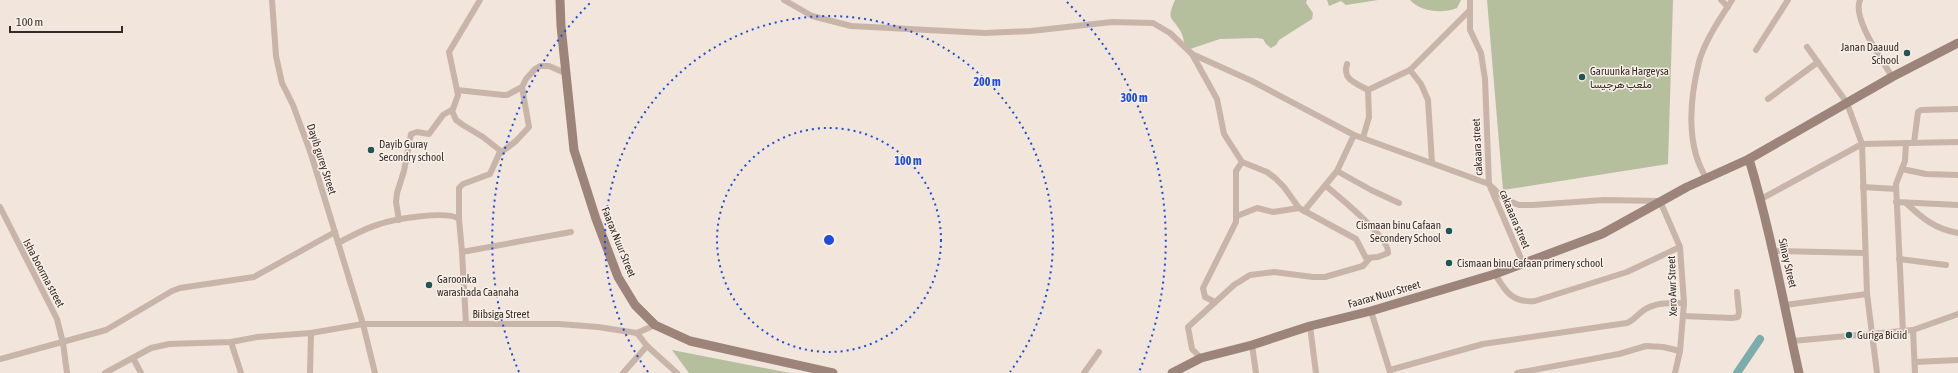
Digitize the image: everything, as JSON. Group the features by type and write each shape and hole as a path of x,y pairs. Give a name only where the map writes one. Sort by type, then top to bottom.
{"main road":[{"name":"Faarax Nuur Street","path":"560,0 574,150 596,219 618,277 635,305 655,325 690,341 833,373"},
{"name":"Faarax Nuur Street","path":"1177,371 1201,358 1252,345 1310,326 1371,311 1495,274 1602,234 1660,201 1749,159 1892,77 1958,43"},
{"name":"Siinay Street","path":"1749,159 1761,199 1799,373"}],"street":[{"name":"Dayib gurey Street","path":"272,0 276,56 282,83 301,126 335,232 363,324 375,373"},
{"path":"480,0 449,52 458,95 452,111 456,120 483,137 502,152"},
{"path":"784,0 812,16 851,26 985,33 1031,31 1112,22 1153,23 1170,33 1192,54 1217,99 1224,134 1242,162 1266,172 1275,178 1284,187 1301,210 1356,239 1366,258 1388,253 1388,250 1370,226 1349,205 1326,186"},
{"path":"1368,90 1410,70 1470,11 1470,0"},
{"path":"1721,0 1728,7"},
{"path":"1706,179 1696,153 1692,126 1692,108 1700,62 1714,28 1732,0"},
{"path":"1756,50 1788,0"},
{"path":"1860,0 1857,7 1863,27 1892,77"},
{"name":"cakaara street","path":"1470,11 1470,30 1481,53 1485,79 1489,184 1504,199 1519,205 1604,200 1660,201"},
{"path":"1807,47 1847,102 1862,144 1867,294 1877,373"},
{"path":"1192,54 1252,81 1354,135 1489,184"},
{"path":"1768,99 1818,62"},
{"path":"1347,64 1345,74 1347,78 1368,90"},
{"path":"466,324 462,252 458,220 459,188 463,184 490,174 495,161 502,152 516,141 529,127 527,107 523,96 522,87 526,79 540,66 549,66 566,73"},
{"path":"1410,70 1421,84 1428,100 1432,163"},
{"path":"457,90 508,95 522,87"},
{"path":"1363,138 1369,117 1368,90"},
{"path":"1914,143 1918,112 1921,110 1958,109"},
{"path":"399,220 397,193 404,170 411,134 416,132 429,134 443,115 452,111"},
{"path":"1237,216 1257,208 1272,212 1301,210 1326,186 1337,171 1354,135"},
{"path":"1761,199 1862,144 1958,142"},
{"path":"1903,332 1896,184 1902,169 1906,143"},
{"path":"1214,302 1205,297 1203,288 1236,222 1236,171 1242,162"},
{"path":"1902,169 1926,174 1958,175"},
{"path":"1337,171 1371,190 1399,203"},
{"name":"cakaaara street","path":"1489,184 1523,263"},
{"path":"1863,187 1896,189"},
{"name":"Xero Awr Street","path":"1660,201 1680,247 1684,303 1680,351 1675,373"},
{"path":"1896,202 1958,205"},
{"path":"1906,203 1923,220 1944,231 1958,233"},
{"name":"Isha boorma street","path":"0,208 15,240 57,319 63,343 67,373"},
{"path":"338,243 368,228 399,220 437,216 455,216 458,220"},
{"path":"0,358 63,343 106,330 172,291 180,288 254,277 335,232"},
{"path":"462,252 571,232"},
{"path":"1495,274 1506,293 1513,298 1520,301 1534,301 1627,272 1680,247"},
{"path":"1773,251 1865,253"},
{"path":"1201,358 1192,349 1188,328 1214,302 1234,285 1250,275 1274,272 1324,277 1363,266 1370,258"},
{"path":"1899,259 1946,265"},
{"path":"1683,316 1738,317 1737,292"},
{"path":"1785,305 1867,294"},
{"path":"1371,311 1390,371 1483,344 1627,323 1652,306 1664,303 1684,303"},
{"path":"1792,341 1871,333 1903,332 1913,330 1958,314"},
{"name":"Biibsiga Street","path":"105,373 152,348 170,344 231,342 257,336 311,333 363,324 567,325 598,327 638,333"},
{"path":"655,325 638,333 647,346 677,373"},
{"path":"1310,326 1316,373"},
{"path":"1913,330 1915,373"},
{"path":"310,373 311,333"},
{"path":"231,342 241,373"},
{"path":"1252,345 1256,373"},
{"path":"623,373 647,346"},
{"path":"1518,373 1619,354 1646,346 1662,347 1680,351"},
{"path":"1084,373 1099,352"},
{"path":"133,358 141,373"},
{"path":"1915,362 1958,360"}],"green space":[{"path":"1175,0 1307,0 1306,3 1313,13 1312,19 1279,40 1276,45 1271,48 1263,39 1257,38 1220,39 1190,49 1185,46 1181,32 1171,18 1171,12"},
{"path":"1327,0 1378,0 1346,5 1341,1 1329,6"},
{"path":"1410,0 1461,0 1457,8 1445,11 1432,11 1420,7"},
{"name":"Garuunka Hargeysa ملعب هرجيسا","path":"1487,0 1673,0 1668,164 1503,190"},
{"path":"672,350 790,373 689,373"}],"waterway":[{"path":"1737,373 1760,339"}],"place":[{"name":"Janan Daauud School","path":"1907,53"},
{"name":"Garuunka Hargeysa ملعب هرجيسا","path":"1582,77"},
{"name":"Dayib Guray Secondry school","path":"371,150"},
{"name":"Cismaan binu Cafaan Secondery School","path":"1449,231"},
{"name":"Cismaan binu Cafaan primery school","path":"1449,263"},
{"name":"Garoonka warashada Caanaha","path":"429,285"},
{"name":"Guriga Biciid","path":"1849,335"}]}
